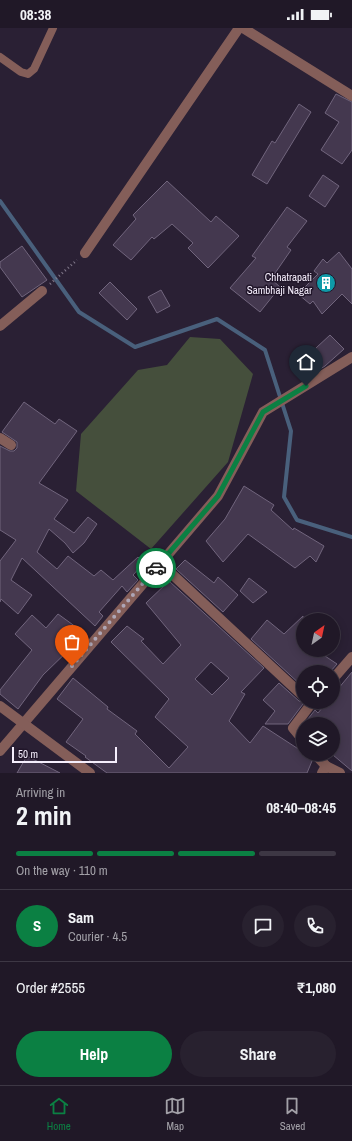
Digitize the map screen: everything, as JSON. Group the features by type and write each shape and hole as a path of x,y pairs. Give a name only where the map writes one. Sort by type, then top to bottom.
{"street":[{"path":"85,253 239,28"},
{"path":"243,28 352,96"},
{"path":"0,326 42,291"},
{"path":"0,751 218,496 263,412 352,357"},
{"path":"0,438 11,445"},
{"path":"160,564 296,690"},
{"path":"340,671 352,657"},
{"path":"0,706 90,773"},
{"path":"319,761 324,770 340,773"}],"lane":[{"path":"0,57 21,72 28,74 34,69 53,28"}],"path":[{"path":"42,291 85,253"}],"green space":[{"path":"190,337 220,339 253,374 228,462 151,549 76,491 81,434 138,370 167,365"}],"building":[{"path":"336,94 352,102 352,150 342,164 321,150 339,122 325,113"},
{"path":"299,104 311,112 267,184 252,175 272,141 275,143"},
{"path":"323,175 339,186 325,207 309,196"},
{"path":"167,181 211,222 216,216 239,236 208,268 188,248 193,243 172,224 154,239 152,237 131,260 113,245 136,219 133,215"},
{"path":"287,207 307,221 287,247 291,250 271,279 280,287 260,312 230,288 256,258 252,256"},
{"path":"22,246 47,280 22,297 0,267 0,262"},
{"name":"Chhatrapati Sambhaji Nagar","path":"339,252 352,269 352,304 342,294 322,314 313,301 310,304 298,294 318,274 314,271 323,259 327,263"},
{"path":"110,282 137,309 127,320 99,293"},
{"path":"161,290 170,306 157,313 148,297"},
{"path":"330,335 344,349 325,366 306,378 298,369 305,362 303,360"},
{"path":"24,402 55,424 59,419 77,431 39,483 68,500 54,519 74,533 88,517 97,524 84,543 73,553 65,543 49,529 37,552 57,569 68,556 94,576 101,570 113,580 138,557 144,563 133,575 138,580 127,592 122,586 99,612 103,616 95,626 22,558 11,580 32,595 18,614 1,599 0,602 0,561 16,540 0,530 0,446 10,451 14,451 17,448 17,442 2,432"},
{"path":"244,486 274,505 271,510 293,530 294,528 324,546 316,562 310,556 295,568 248,534 223,562 206,541 225,519"},
{"path":"185,560 214,583 218,577 238,595 223,612 176,569"},
{"path":"249,578 267,592 253,603 240,591"},
{"path":"169,581 264,668 241,692 245,694 229,721 250,743 263,726 296,747 296,761 312,761 307,773 107,773 66,742 83,719 57,699 73,678 108,707 107,709 137,731 135,734 169,768 188,747 155,717 169,699 111,642 127,626 144,639 141,641 163,664 181,645 146,603","holes":["211,662 229,678 212,695 195,679"]},
{"path":"58,614 87,635 80,645 77,642 43,675 18,709 0,694 0,690 32,650 15,634 32,615 46,628"},
{"path":"267,620 284,634 296,623 296,657 326,657 337,664 296,665 296,681 251,639"},
{"path":"352,672 352,771 340,761 340,717 310,717 315,710 318,713 321,709 340,709 340,687"},
{"path":"279,683 296,698 296,709 299,709 288,724 265,724 275,711 263,700"},
{"path":"27,756 60,773 17,773"}],"waterway":[{"path":"0,201 79,312 135,347 217,319 265,350 291,431 284,497 297,520 352,537"}],"way so far":[{"path":"72,666 156,568"}],"place":[{"name":"Chhatrapati Sambhaji Nagar","path":"326,283"}],"route":[{"path":"156,568 218,496 263,412 306,386"}]}
